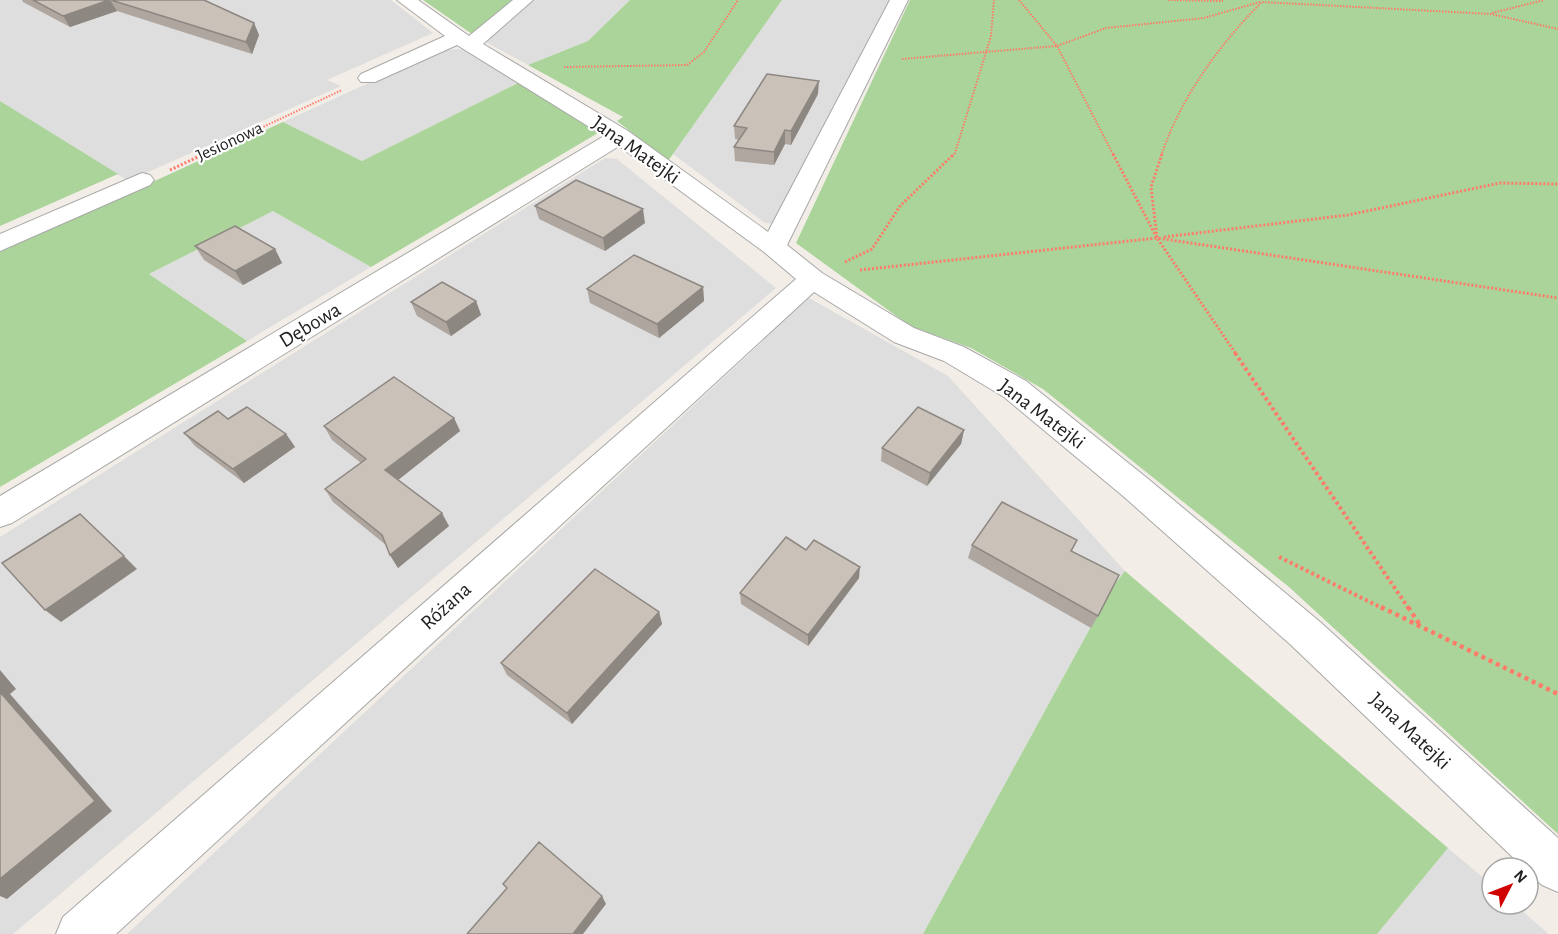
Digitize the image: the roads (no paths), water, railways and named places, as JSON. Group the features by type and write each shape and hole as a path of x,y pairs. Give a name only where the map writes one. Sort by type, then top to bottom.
{"street":[{"name":"Jana Matejki","path":"406,0 464,41 620,136 773,247 812,279 904,335 954,354 1015,388 1135,487 1305,633 1558,869"},
{"path":"368,78 464,41 524,0"},
{"path":"773,247 899,0"},
{"name":"Dębowa","path":"0,513 620,136"},
{"path":"0,243 142,180"},
{"name":"Różana","path":"80,934 812,279"}]}
